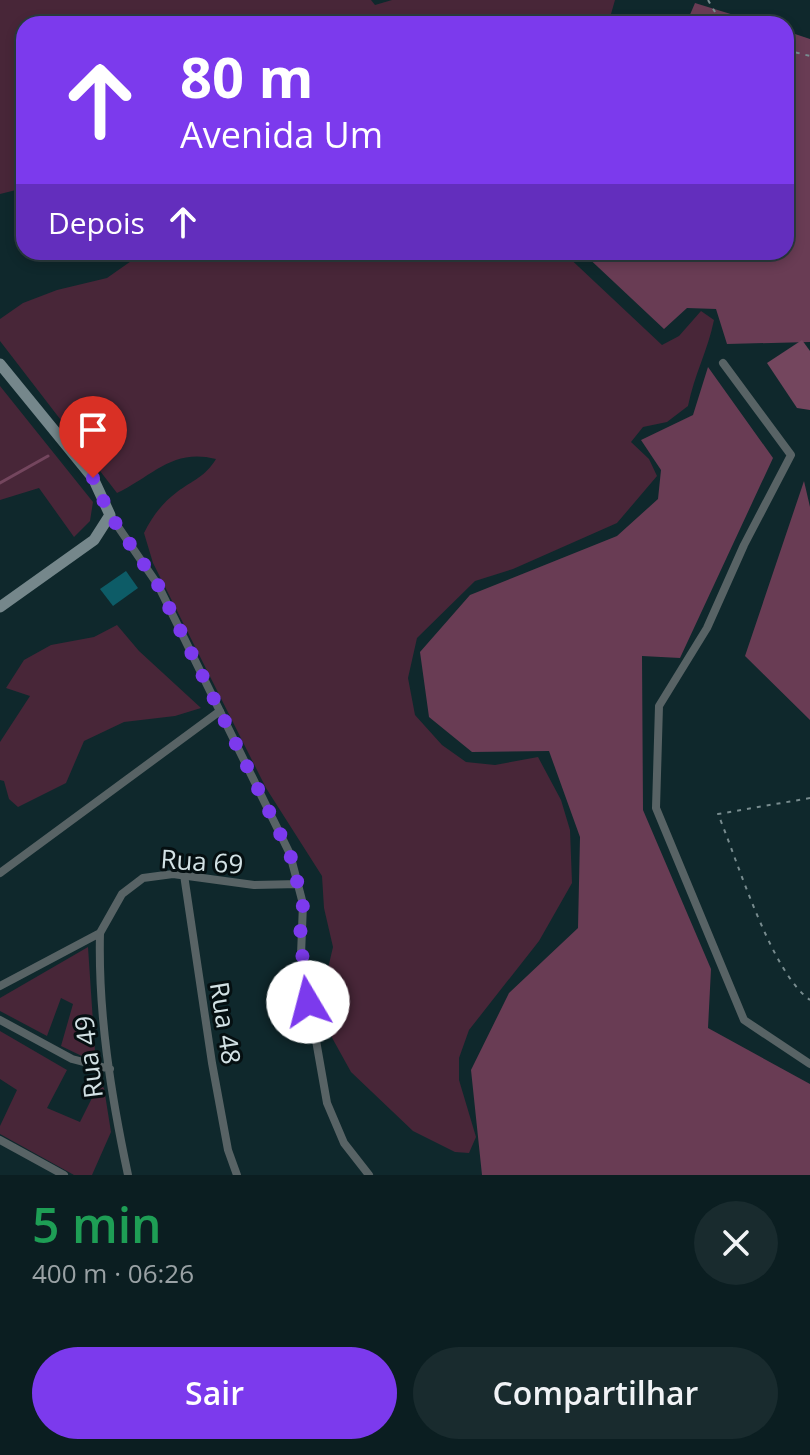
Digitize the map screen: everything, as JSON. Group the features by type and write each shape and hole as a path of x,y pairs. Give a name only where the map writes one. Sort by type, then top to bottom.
{"main road":[{"path":"0,364 93,478 110,515 94,540 0,607"}],"street":[{"path":"723,363 791,455 744,545 707,628 659,706 656,808 744,1020 810,1064"},
{"path":"110,515 158,585 290,854 303,904 301,955 327,1103 344,1143 369,1175"},
{"path":"0,873 220,711"},
{"name":"Rua 69","path":"100,933 114,906 133,885 153,875 184,875 254,885 299,884"},
{"name":"Rua 48","path":"184,875 228,1150 237,1175"},
{"path":"0,986 100,933"},
{"name":"Rua 49","path":"100,933 101,1000 128,1175"},
{"path":"0,1020 72,1059 110,1069"},
{"path":"0,1140 64,1175"}],"path":[{"path":"810,798 718,814 775,952 796,990 810,1000"}],"shaded area":[{"path":"0,0 371,0 375,5 392,0 615,0 612,16 16,16 16,190 0,194"},
{"path":"695,3 737,16 689,16"},
{"path":"794,34 810,39 810,342 727,344 716,309 687,308 664,329 591,260 794,260"},
{"path":"133,260 572,260 662,345 679,336 701,311 714,320 688,406 667,422 643,427 631,442 649,459 657,476 617,523 513,569 475,581 417,638 408,678 415,715 442,745 466,762 495,765 538,757 561,800 570,830 572,883 539,941 469,1030 459,1058 459,1080 476,1137 469,1153 455,1152 413,1131 351,1072 325,1025 325,981 333,947 324,908 322,876 266,788 153,563 144,533 150,521 167,501 203,474 216,459 188,457 176,460 117,493 0,341 0,319 23,303 57,290 107,278"},
{"path":"802,340 810,351 810,410 797,408 767,363"},
{"path":"708,367 773,458 680,658 642,656 643,810 711,969 708,1028 810,1084 810,1175 482,1175 471,1070 509,993 578,928 580,837 549,751 472,752 429,717 420,652 470,595 617,536 658,499 661,470 641,440 693,415"},
{"path":"0,386 93,502 90,521 74,537 39,488 0,500"},
{"path":"804,481 810,507 810,720 745,656"},
{"path":"117,625 139,651 201,708 175,716 124,722 84,741 66,783 18,807 9,799 4,781 0,780 0,742 30,696 6,688 24,660 51,645 94,637"},
{"path":"88,947 95,1052 84,1057 61,1046 73,1004 61,998 47,1036 0,1011 0,998"},
{"path":"0,1031 67,1070 47,1108 80,1122 99,1084 104,1088 111,1132 92,1175 74,1175 0,1134 0,1126 17,1090 0,1079"}],"building":[{"path":"126,571 138,588 113,606 100,589"}],"waterway":[{"path":"0,483 48,456"}],"route":[{"path":"93,478 110,515 158,585 290,854 303,904 300,936 308,1002"}]}
